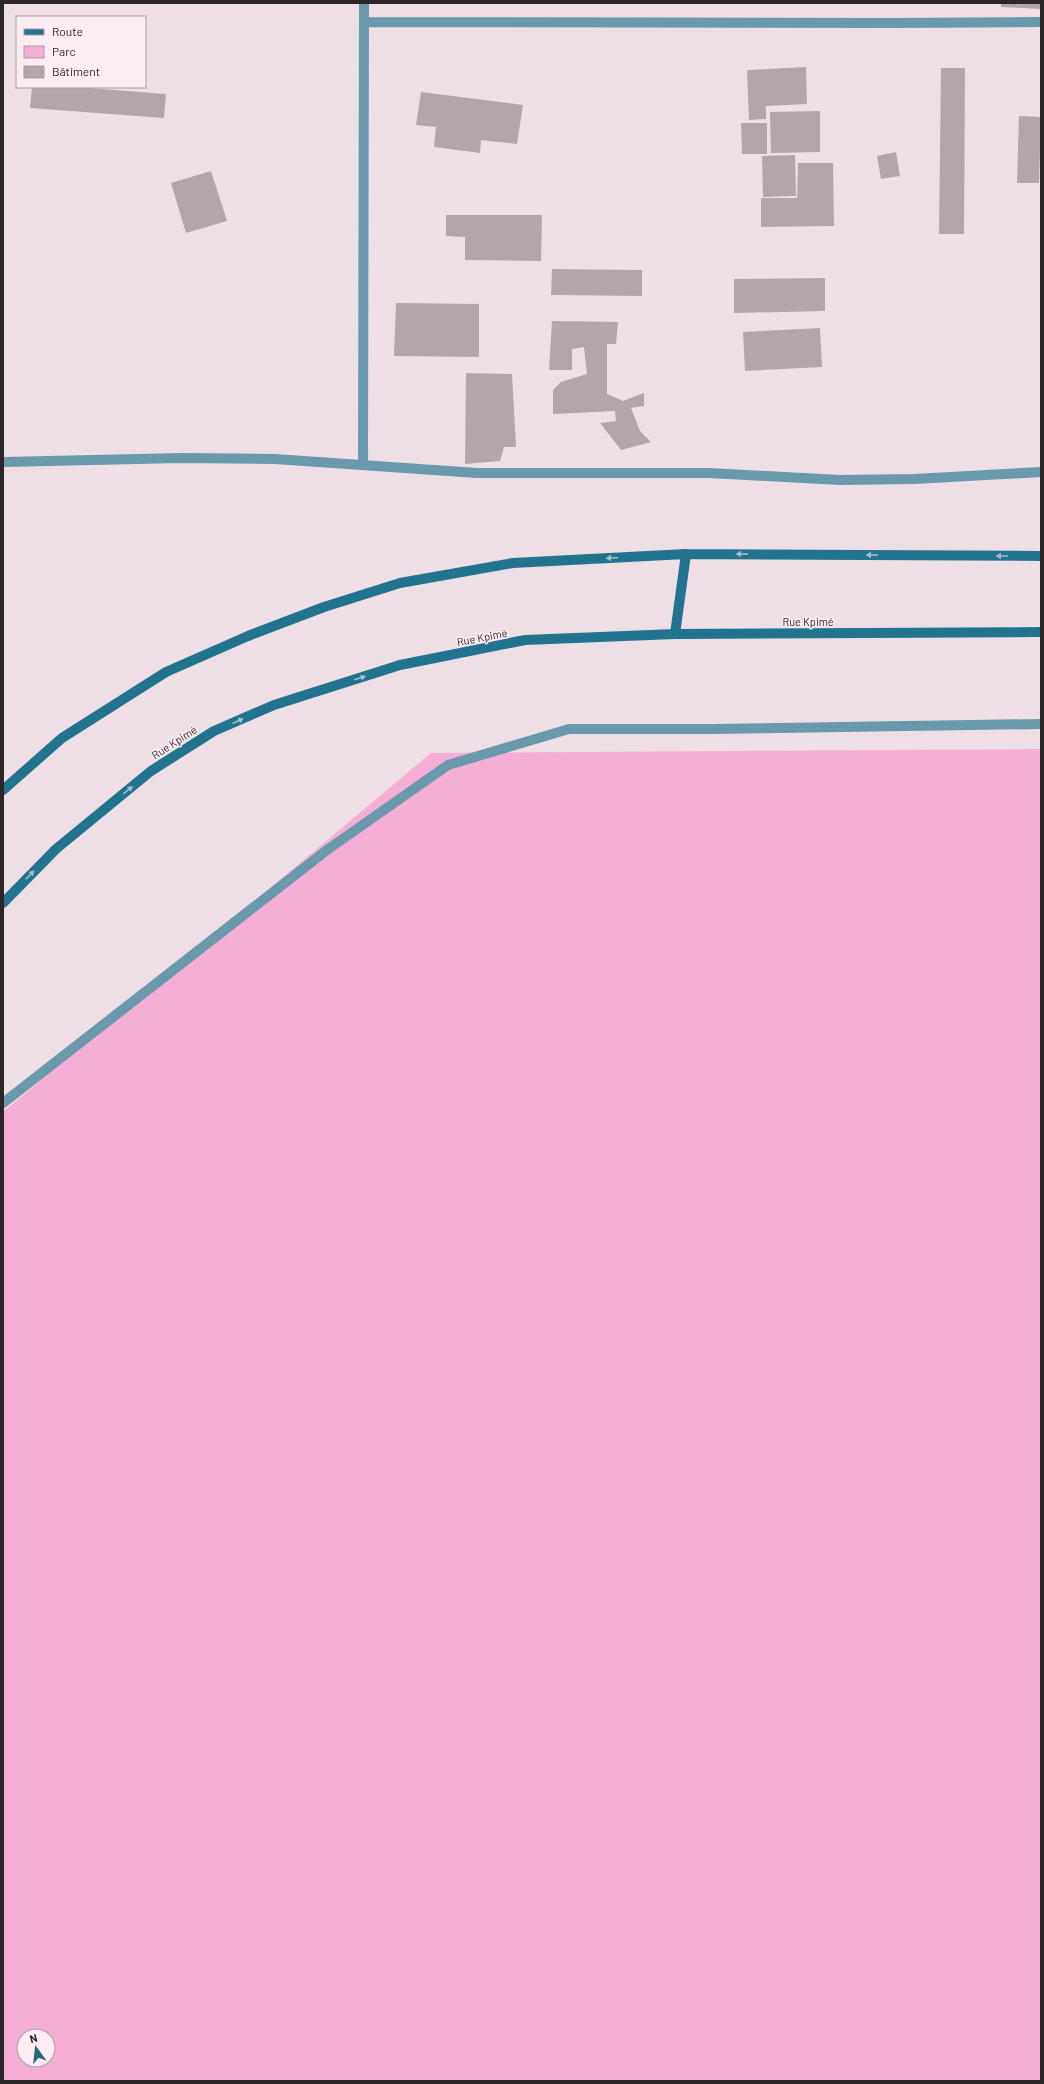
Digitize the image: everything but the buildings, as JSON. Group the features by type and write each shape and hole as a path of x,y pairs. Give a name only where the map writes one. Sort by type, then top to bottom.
{"main road":[{"path":"3,790 62,738 166,672 248,636 324,607 400,583 513,563 686,554 1041,556"},
{"path":"676,634 686,554"},
{"name":"Rue Kpimé","path":"3,903 56,849 151,771 214,731 274,705 400,665 525,640 676,634 1041,632"}],"street":[{"path":"363,464 364,3"},
{"path":"364,22 1041,22"},
{"path":"3,462 275,459 477,473 709,473 840,480 914,479 1041,472"},
{"path":"3,1103 326,850 448,765 569,729 712,729 1041,724"}],"green space":[{"path":"1041,749 1041,2081 3,2081 3,1112 431,753"}]}
